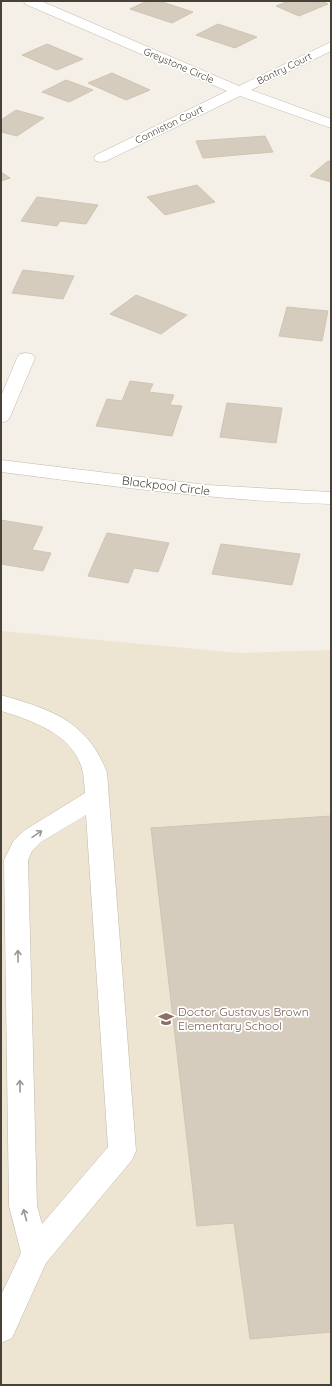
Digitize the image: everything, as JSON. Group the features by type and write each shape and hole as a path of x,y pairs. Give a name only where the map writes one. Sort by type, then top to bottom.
{"street":[{"name":"Greystone Circle","path":"30,1 238,90 331,124"},
{"name":"Bantry Court","path":"238,90 331,46"},
{"name":"Conniston Court","path":"100,158 238,90"},
{"path":"1,417 26,358"},
{"name":"Blackpool Circle","path":"1,466 185,489 278,498 331,498"},
{"path":"1,703 24,710 48,720 70,734 86,753 95,773 122,1151 36,1253 1,1328"},
{"path":"36,1253 23,1206 16,860 22,846 33,836 97,797"}],"shaded area":[{"name":"Doctor Gustavus Brown Elementary School","path":"1,631 240,653 331,650 331,1385 1,1385"}],"building":[{"path":"147,1 159,1 193,12 172,23 130,9"},
{"path":"289,1 321,1 328,4 299,16 276,6"},
{"path":"218,24 257,37 235,48 196,35"},
{"path":"47,44 83,59 57,70 22,55"},
{"path":"112,73 150,90 126,100 88,83"},
{"path":"66,80 93,90 69,102 42,92"},
{"path":"16,110 44,118 17,136 1,132 1,120"},
{"path":"265,136 273,152 203,158 196,141"},
{"path":"328,161 331,162 331,182 310,176"},
{"path":"1,172 10,178 1,181"},
{"path":"197,185 215,202 165,215 147,197"},
{"path":"37,197 98,205 86,224 60,221 57,226 21,221"},
{"path":"23,270 74,276 63,299 12,293"},
{"path":"136,295 187,315 161,334 110,314"},
{"path":"287,307 328,311 322,341 279,336"},
{"path":"130,381 153,384 149,392 174,395 170,405 182,406 172,436 96,426 107,399 122,401"},
{"path":"227,403 282,408 276,443 220,437"},
{"path":"1,520 43,527 32,550 51,553 43,571 1,564"},
{"path":"107,533 169,543 158,572 134,568 128,583 88,576"},
{"path":"221,544 300,554 292,585 212,574"},
{"path":"331,816 331,1332 250,1339 234,1223 197,1226 151,828"}],"place":[{"name":"Doctor Gustavus Brown Elementary School","path":"166,1019"}]}
